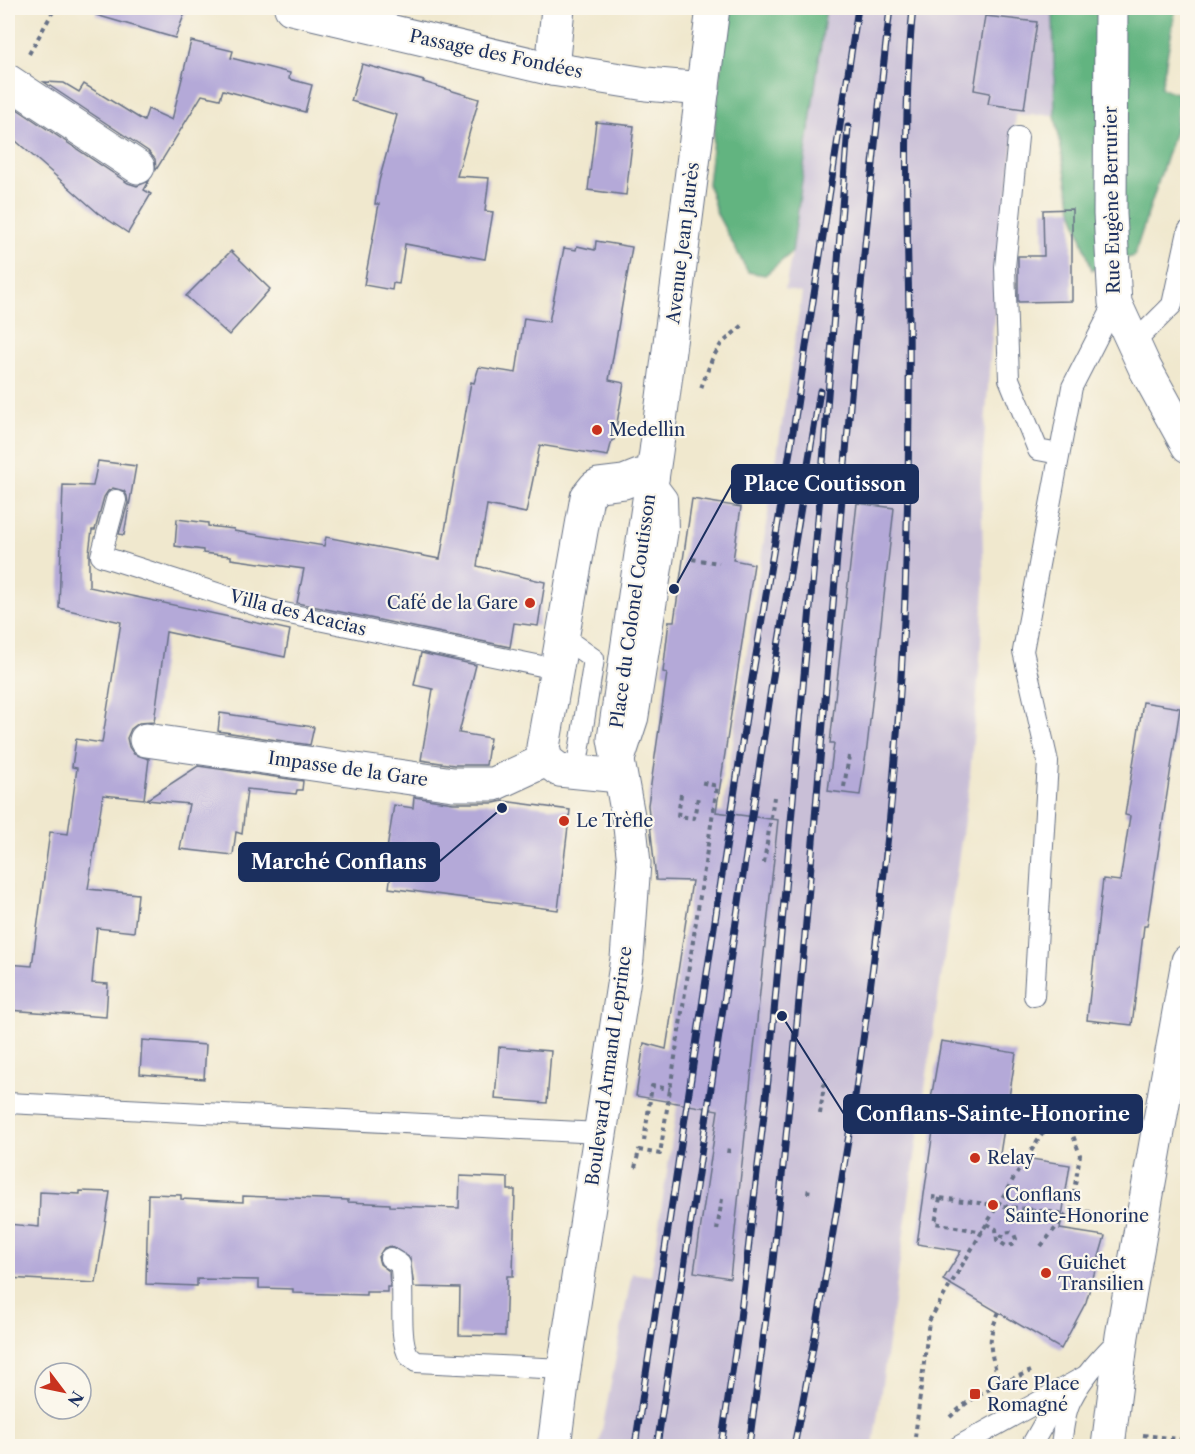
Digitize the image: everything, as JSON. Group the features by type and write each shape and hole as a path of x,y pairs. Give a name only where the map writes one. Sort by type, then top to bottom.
{"street":[{"name":"Passage des Fondées","path":"291,8 552,69 646,84 703,89"},
{"path":"552,69 558,8"},
{"name":"Avenue Jean Jaurès","path":"652,478 713,8"},
{"name":"Rue Eugène Berrurier","path":"1110,8 1110,213 1114,303 1133,344 1188,446"},
{"path":"10,83 138,167"},
{"name":"Place du Colonel Coutisson","path":"546,760 543,747 587,497 599,485 624,482 639,476 652,478 614,739 619,776"},
{"name":"Impasse de la Gare","path":"146,740 453,784 494,784 546,760"},
{"path":"546,760 559,770 619,776"},
{"name":"Boulevard Armand Leprince","path":"554,1446 623,993 633,863 630,827 619,776"},
{"path":"1108,1446 1122,1336 1188,961"}],"lane":[{"path":"1018,137 1005,267 1009,379 1038,450 1059,454"},
{"path":"1133,344 1172,305 1188,231"},
{"path":"1034,996 1048,762 1023,651 1072,387 1114,303"},
{"name":"Villa des Acacias","path":"116,500 101,556 270,610 556,669"},
{"path":"563,637 594,658 576,771"},
{"path":"8,1103 600,1133"},
{"path":"390,1258 400,1264 403,1276 404,1341 409,1357 416,1362 564,1369"},
{"path":"1061,1446 1071,1401 1107,1350 1122,1336"},
{"path":"959,1446 984,1439 1088,1375"},
{"path":"1031,1446 1052,1409 1088,1375"}],"path":[{"path":"10,83 55,8"},
{"path":"700,392 712,359 721,344 744,325"},
{"path":"683,558 719,563"},
{"path":"844,788 849,756"},
{"path":"635,1168 639,1150 660,1154 717,786 700,782"},
{"path":"681,795 678,816 694,818 698,797"},
{"path":"764,863 774,797"},
{"path":"820,1114 825,1078"},
{"path":"644,1141 652,1086 670,1089"},
{"path":"914,1446 929,1321 1050,1122 1067,1118 1080,1155 1071,1209 1041,1246"},
{"path":"728,1153 729,1147"},
{"path":"808,1194 809,1187"},
{"path":"932,1197 1066,1214"},
{"path":"940,1198 935,1223 983,1232"},
{"path":"717,1230 723,1199"},
{"path":"1071,1209 1116,1216"},
{"path":"987,1224 996,1229 997,1240 1006,1246 1012,1245 1016,1239 1010,1232 1004,1233 1001,1238"},
{"path":"999,1312 991,1328 990,1350 1000,1384"},
{"path":"1141,1435 1188,1440"}],"shaded area":[{"path":"826,8 1053,8 1055,115 1016,115 991,347 981,481 984,588 969,786 873,1446 599,1446 632,1273 651,1276 802,293 785,289"}],"green space":[{"path":"728,8 826,8 792,252 765,275 748,272 717,214 708,184"},
{"path":"1053,8 1176,8 1161,88 1179,94 1175,131 1134,256 1092,270 1072,209 1055,115"}],"building":[{"path":"97,8 187,8 175,38 96,15"},
{"path":"985,16 1037,22 1024,109 988,104 990,93 974,90"},
{"path":"191,41 233,51 231,58 290,73 289,79 312,85 305,112 223,90 220,99 202,95 156,170 155,159 148,151 44,82 64,83 79,92 84,84 144,121 148,109 172,120"},
{"path":"362,64 479,99 457,176 489,178 485,211 493,212 485,259 405,244 399,284 393,283 392,290 364,285 379,204 375,204 379,181 397,115 351,101"},
{"path":"8,103 128,183 137,186 149,181 144,190 151,194 128,233 98,213 8,134"},
{"path":"596,122 634,126 626,195 588,190"},
{"path":"1072,209 1072,301 1018,302 1018,256 1044,256 1043,210"},
{"path":"596,241 632,247 609,380 624,383 614,440 612,440 608,456 540,445 526,513 487,505 477,566 545,582 538,626 514,623 510,647 297,603 304,569 231,559 231,556 203,553 203,550 175,546 177,519 324,546 326,537 440,559 471,382 474,383 479,367 516,373 524,318 549,322 564,248 576,250 577,246 595,250"},
{"path":"231,251 270,289 229,335 186,296"},
{"path":"98,461 136,466 124,535 119,534 128,503 127,496 124,491 113,488 104,497 95,530 92,530 89,587 290,630 285,657 166,632 154,722 139,723 131,729 127,738 134,754 149,759 144,799 103,795 88,889 138,894 134,932 97,928 92,983 108,984 106,1017 8,1010 8,964 32,966 50,832 68,834 77,768 72,767 76,739 102,743 121,622 59,608 63,485 93,486"},
{"path":"692,499 741,507 733,560 754,564 716,812 778,820 730,1278 694,1272 718,1110 636,1096 644,1043 666,1049 692,881 656,880 648,805 667,673 663,672 669,621 674,621"},
{"path":"857,503 894,508 860,795 828,791 834,743 830,743"},
{"path":"421,653 476,665 459,733 490,738 486,765 454,765 421,760 433,689 414,685"},
{"path":"1143,702 1180,708 1147,926 1144,926 1132,1025 1087,1020 1103,879 1120,881 1130,816 1125,815"},
{"path":"220,713 314,727 310,745 218,731"},
{"path":"198,766 303,781 302,790 297,790 296,794 247,789 242,834 236,832 233,855 180,849 189,804 146,800"},
{"path":"414,797 453,803 503,801 570,810 558,910 389,888 394,850 387,849 394,805 413,808"},
{"path":"142,1040 206,1045 204,1079 140,1074"},
{"path":"941,1041 1016,1053 1000,1154 1070,1165 1060,1229 1105,1236 1086,1302 1061,1349 943,1280 961,1251 917,1244 934,1124 927,1122"},
{"path":"499,1047 551,1051 547,1103 495,1099"},
{"path":"460,1176 508,1178 508,1190 515,1190 513,1276 507,1276 505,1336 459,1335 460,1288 414,1287 410,1258 391,1246 384,1248 378,1257 380,1264 389,1271 390,1287 387,1287 387,1292 366,1292 366,1295 293,1293 293,1289 259,1288 259,1280 197,1279 197,1286 146,1284 148,1194 181,1195 181,1199 243,1202 243,1196 348,1200 348,1202 390,1204 390,1206 459,1208"},
{"path":"80,1191 110,1192 96,1283 8,1278 8,1224 39,1227 40,1192 80,1194"}],"railway":[{"path":"635,1446 750,691 790,451 858,8"},
{"path":"749,1446 771,1276 790,1097 858,318 890,8"},
{"path":"794,1446 811,1361 854,1103 880,914 893,787 902,660 907,525 909,419 907,122 913,8"},
{"path":"721,1446 740,1319 768,1080 823,462 848,127"},
{"path":"657,1446 772,683 820,391"}],"place":[{"name":"Medellìn","path":"597,430"},
{"name":"Place Coutisson","path":"674,589"},
{"name":"Café de la Gare","path":"530,603"},
{"name":"Marché Conflans","path":"502,808"},
{"name":"Le Trèfle","path":"564,821"},
{"name":"Conflans-Sainte-Honorine","path":"782,1016"},
{"name":"Relay","path":"975,1158"},
{"name":"Conflans Sainte-Honorine","path":"993,1205"},
{"name":"Guichet Transilien","path":"1046,1273"},
{"name":"Gare Place Romagné","path":"975,1394"}]}
